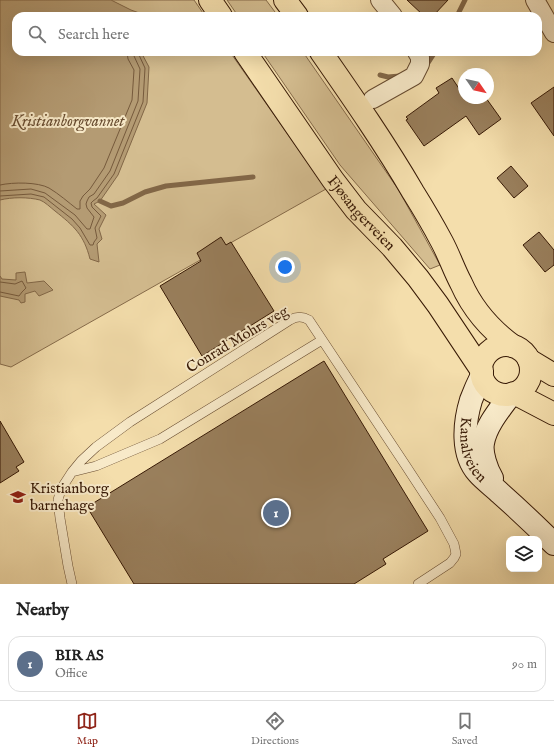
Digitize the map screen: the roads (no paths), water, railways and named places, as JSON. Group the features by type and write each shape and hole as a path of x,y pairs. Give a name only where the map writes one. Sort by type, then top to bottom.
{"highway":[{"path":"210,0 218,12"},
{"path":"286,0 294,12"},
{"name":"Fjøsangerveien","path":"249,56 338,186 356,210 418,278 438,305 482,373"},
{"path":"324,56 368,119 413,191 442,242 471,302 502,338 513,346 522,350 529,360 531,374 529,380 525,386 512,394"},
{"path":"513,346 506,345 493,348 484,358 482,373 487,385 495,392 512,394 554,414"},
{"path":"529,360 554,375"}],"main road":[{"name":"Kanalveien","path":"482,373 471,400 466,420 466,438 468,452 472,463 478,473 554,544"},
{"name":"Kanalveien","path":"501,493 489,473 484,457 483,444 487,431 497,413 512,394"}],"street":[{"path":"380,0 389,12"},
{"path":"535,0 542,12"},
{"path":"542,12 554,33"},
{"path":"373,99 414,76 420,64 419,56"}],"lane":[{"name":"Conrad Mohrs veg","path":"72,584 66,559 58,500 61,489 81,461 96,447 130,422 295,317 309,320 440,518 454,544 456,554 450,563 418,584"},
{"path":"72,472 96,466 160,439 322,340"}],"water":[{"name":"Kristianborgvannet","path":"0,0 111,0 136,12 12,12 12,56 143,56 149,67 147,103 118,175 100,201 94,204 106,215 99,229 102,239 97,244 99,262 90,259 85,243 73,226 44,202 25,198 0,200"},
{"path":"25,272 27,283 44,281 53,290 39,296 35,291 25,294 25,302 21,303 19,300 0,296 0,276 2,279 16,280 16,273"}],"waterway":[{"path":"459,12 465,0"},
{"path":"426,66 432,56"},
{"path":"380,75 388,77 400,76"},
{"path":"100,201 111,206 123,203 145,192 166,186 253,177"}],"place":[{"name":"Kristianborg barnehage","path":"18,497"},
{"name":"BIR AS","path":"276,513"}]}
